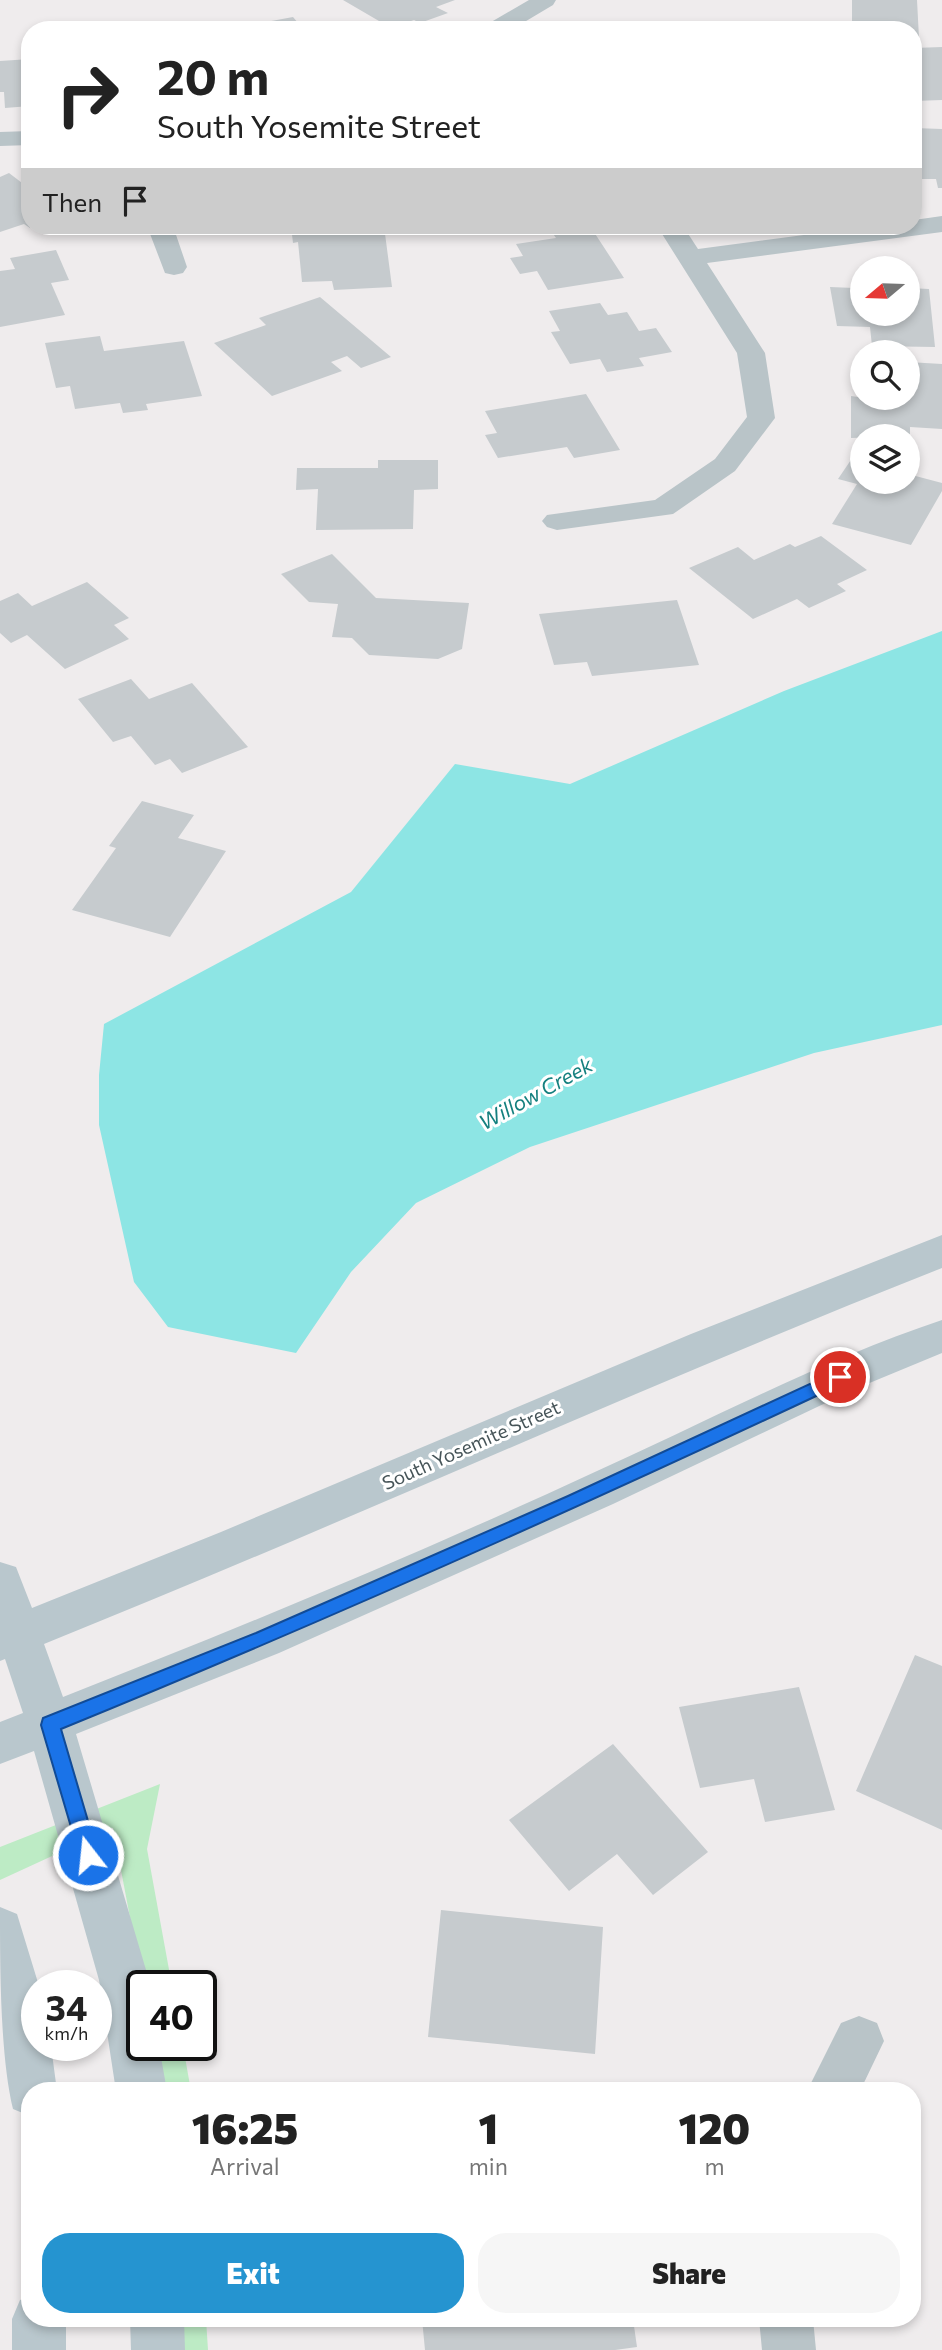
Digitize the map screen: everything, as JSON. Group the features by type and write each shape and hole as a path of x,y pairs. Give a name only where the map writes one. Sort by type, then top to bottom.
{"main road":[{"name":"South Yosemite Street","path":"9,1637 236,1547 776,1315 942,1251"},
{"path":"0,1743 262,1639 598,1491 840,1377 942,1336"},
{"path":"0,1581 9,1637 50,1725 124,1980 140,2082"},
{"path":"0,1931 21,2010 30,2082"},
{"path":"39,2327 39,2350"},
{"path":"157,2327 158,2350"}],"street":[{"path":"509,21 545,0"},
{"path":"0,138 21,138"},
{"path":"922,227 942,224"},
{"path":"163,235 174,267"},
{"path":"556,521 663,508 725,465 761,418 751,353 676,235"},
{"path":"690,258 860,235"},
{"path":"837,2082 859,2041"},
{"path":"787,2327 789,2350"}],"green space":[{"path":"160,1784 147,1849 169,1970 140,1970 113,1828 0,1880 0,1847"},
{"path":"158,2061 186,2061 189,2082 162,2082"},
{"path":"178,2327 207,2327 208,2350 179,2350"}],"water":[{"name":"Willow Creek","path":"942,631 942,1025 814,1053 530,1147 416,1203 351,1272 296,1353 168,1327 134,1282 99,1125 99,1075 104,1024 351,892 455,764 570,784 784,691"}],"building":[{"path":"343,0 455,0 436,7 448,13 426,21 379,21"},
{"path":"852,0 917,0 918,21 852,21"},
{"path":"293,17 296,21 271,21"},
{"path":"942,47 942,100 922,101 922,48"},
{"path":"21,60 21,107 5,108 4,92 0,92 0,61"},
{"path":"922,128 942,129 942,188 938,188 936,179 922,179"},
{"path":"9,173 21,182 21,225 0,232 0,177"},
{"path":"292,235 385,235 392,287 334,290 332,281 302,282 298,242 293,243"},
{"path":"554,235 596,235 624,278 548,290 537,271 520,274 510,258 523,256 516,244 556,238"},
{"path":"56,250 69,280 51,283 65,315 0,327 0,271 15,269 10,258"},
{"path":"830,287 850,288 850,326 920,326 920,289 929,289 935,347 920,347 920,340 871,340 870,327 837,326"},
{"path":"320,297 391,357 361,368 347,356 331,362 342,371 272,396 214,343 266,325 259,318"},
{"path":"600,303 608,315 627,312 639,331 656,328 672,352 639,358 644,366 607,372 600,359 570,364 551,332 560,331 549,311"},
{"path":"100,336 104,351 184,341 202,396 146,404 148,410 123,413 120,403 75,409 70,386 56,388 45,343"},
{"path":"920,363 942,364 942,429 920,428 920,424 851,424 851,410 920,410"},
{"path":"586,394 620,450 574,458 567,447 498,458 485,435 497,433 485,411"},
{"path":"378,460 438,460 438,489 414,490 413,529 316,530 318,489 296,490 297,468 378,468"},
{"path":"850,461 850,482 838,479"},
{"path":"920,477 942,483 942,491 911,545 832,524 851,494 920,494"},
{"path":"821,536 867,570 837,584 846,591 809,608 797,599 753,619 689,568 738,547 754,560 790,544 795,547"},
{"path":"332,554 376,598 469,603 462,649 438,659 369,655 352,638 332,637 338,604 309,602 281,574"},
{"path":"87,582 129,618 114,625 129,639 65,669 27,635 11,643 0,633 0,601 18,593 32,606"},
{"path":"677,600 699,665 592,676 587,662 554,665 539,614"},
{"path":"131,679 149,699 192,683 248,747 182,773 170,759 155,765 131,736 113,742 78,699"},
{"path":"142,801 194,815 178,838 226,851 170,937 72,910 116,848 109,846"},
{"path":"915,1655 942,1666 942,1830 856,1791"},
{"path":"799,1687 835,1810 765,1822 754,1779 700,1788 679,1707"},
{"path":"613,1744 708,1852 653,1895 617,1854 569,1891 509,1820"},
{"path":"441,1910 603,1927 595,2054 428,2037"},
{"path":"423,2327 634,2327 637,2347 615,2350 425,2350"}],"route":[{"path":"88,1855 50,1725 262,1639 574,1501 840,1377"}]}
